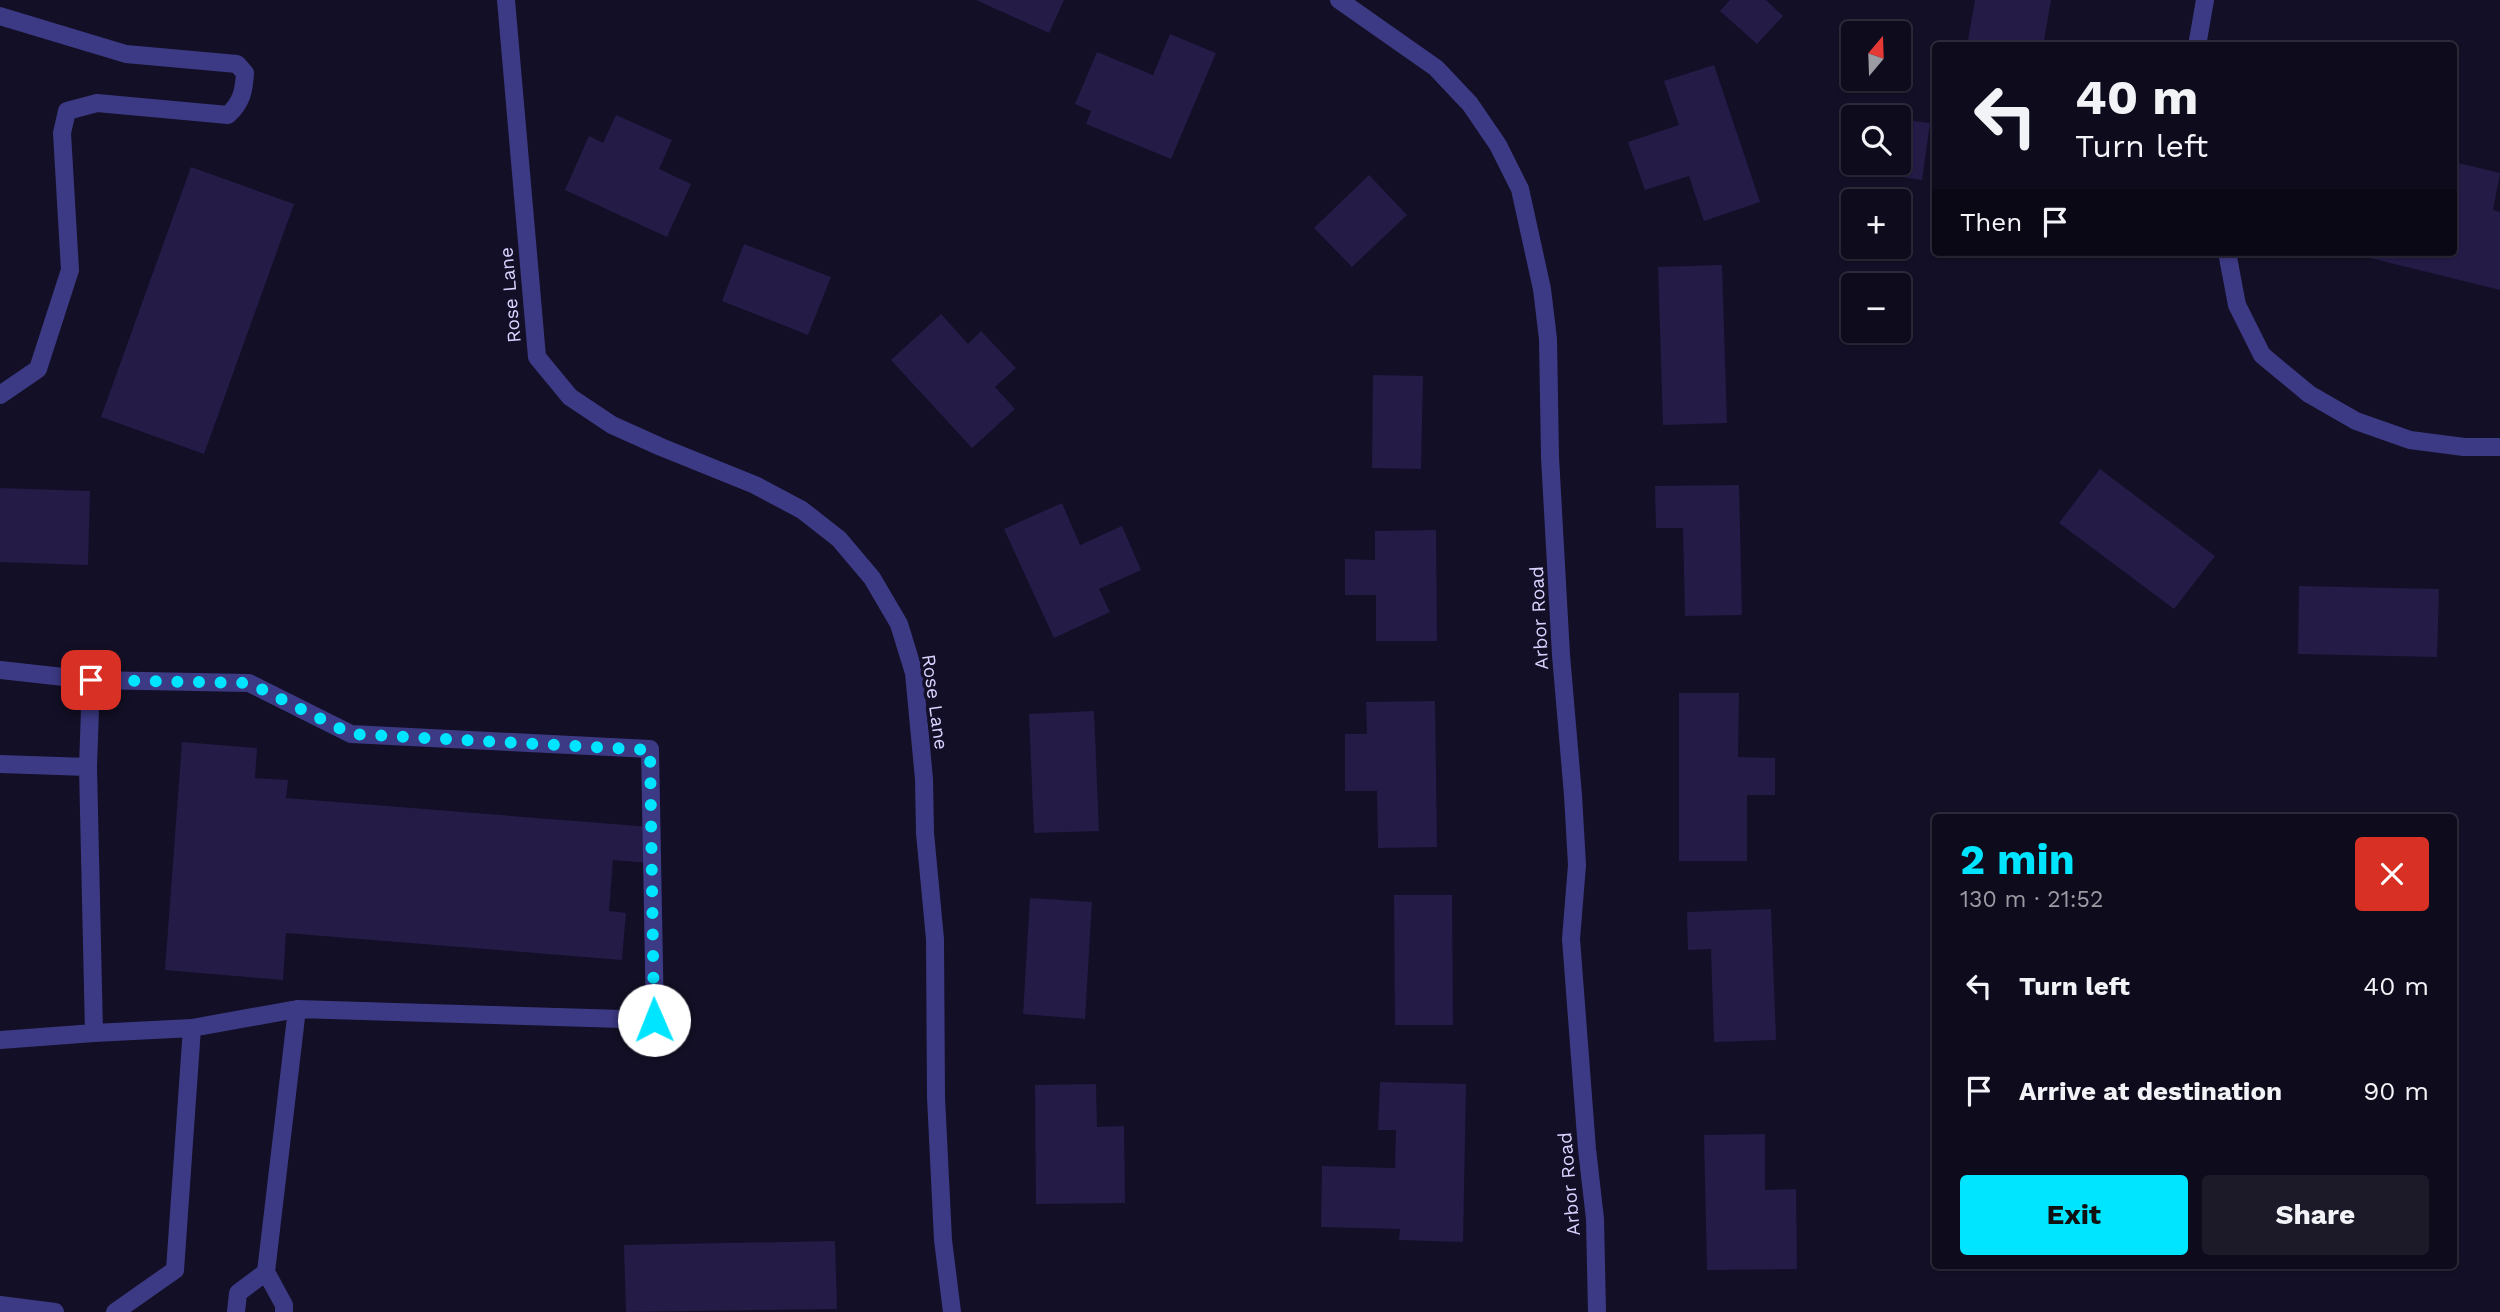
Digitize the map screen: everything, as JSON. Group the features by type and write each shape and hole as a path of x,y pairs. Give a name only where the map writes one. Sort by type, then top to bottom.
{"street":[{"name":"Rose Lane","path":"506,0 537,357 570,397 612,425 755,485 802,510 839,539 872,578 899,624 914,673 924,779 925,833 935,939 936,1097 943,1240 952,1312"},
{"name":"Arbor Road","path":"1339,0 1436,68 1469,104 1498,145 1520,189 1542,289 1548,339 1550,457 1561,655 1577,865 1571,939 1595,1219 1597,1312"},
{"path":"2198,42 2205,0"},
{"path":"0,16 126,54 237,64 244,73 243,94 228,115 97,103 67,111 62,133 70,270 38,369 0,395"},
{"path":"2228,256 2237,305 2262,355 2309,394 2356,421 2410,440 2464,447 2500,447"},
{"path":"0,670 91,680 249,683 351,734 650,750 654,1020 297,1010 192,1028 94,1032 0,1040"},
{"path":"91,680 88,767 94,1032"},
{"path":"0,764 88,767"},
{"path":"284,1312 284,1304 266,1272 297,1010"},
{"path":"115,1312 175,1270 192,1028"},
{"path":"236,1312 238,1293 266,1272"},
{"path":"0,1305 55,1312"}],"building":[{"path":"976,0 1064,0 1049,33"},
{"path":"1730,0 1766,0 1783,16 1757,44 1720,11"},
{"path":"1975,0 2051,0 2044,42 1968,42"},
{"path":"1170,34 1216,53 1171,159 1086,124 1091,111 1075,104 1097,52 1153,75"},
{"path":"1714,65 1760,202 1704,221 1689,176 1645,190 1628,142 1679,125 1664,81"},
{"path":"616,115 672,140 659,169 691,184 667,237 565,190 589,136 603,143"},
{"path":"1911,121 1930,123 1922,180 1889,175 1911,175"},
{"path":"2457,163 2500,173 2493,210 2500,212 2500,290 2370,258 2457,256"},
{"path":"191,167 294,204 204,454 101,417"},
{"path":"1369,175 1407,215 1352,267 1314,228"},
{"path":"744,244 831,277 808,335 722,301"},
{"path":"1722,265 1727,423 1663,425 1658,267"},
{"path":"941,314 968,344 981,331 1016,368 995,387 1015,409 972,448 891,360"},
{"path":"1373,375 1423,376 1421,469 1372,468"},
{"path":"2100,469 2215,556 2174,609 2059,523"},
{"path":"1739,485 1742,615 1685,616 1683,528 1656,528 1655,486"},
{"path":"0,488 90,491 88,565 0,562"},
{"path":"1062,503 1080,545 1122,526 1141,570 1099,589 1110,612 1054,638 1004,529"},
{"path":"1436,530 1437,641 1376,641 1376,595 1345,595 1345,559 1375,560 1375,531"},
{"path":"2299,586 2439,589 2437,657 2298,654"},
{"path":"1679,693 1739,693 1738,757 1775,758 1775,795 1747,795 1747,861 1679,861"},
{"path":"1435,701 1437,847 1378,848 1377,791 1345,791 1345,734 1367,734 1366,702"},
{"path":"1094,711 1099,831 1034,833 1029,714"},
{"path":"182,742 257,748 255,778 288,780 286,798 651,827 649,863 613,860 609,911 626,913 622,960 286,933 283,980 165,970"},
{"path":"1394,895 1452,895 1453,1025 1395,1025"},
{"path":"1030,898 1092,902 1085,1019 1023,1014"},
{"path":"1771,909 1776,1040 1714,1042 1711,949 1688,950 1687,912"},
{"path":"1380,1082 1466,1084 1463,1242 1399,1240 1400,1229 1321,1227 1322,1166 1395,1168 1396,1130 1378,1130"},
{"path":"1096,1084 1097,1127 1124,1126 1125,1203 1036,1204 1035,1085"},
{"path":"1765,1134 1765,1190 1796,1189 1797,1269 1707,1270 1704,1135"},
{"path":"835,1241 837,1309 626,1312 624,1245"}],"route":[{"path":"91,680 249,683 351,734 650,750 654,1020"}]}
